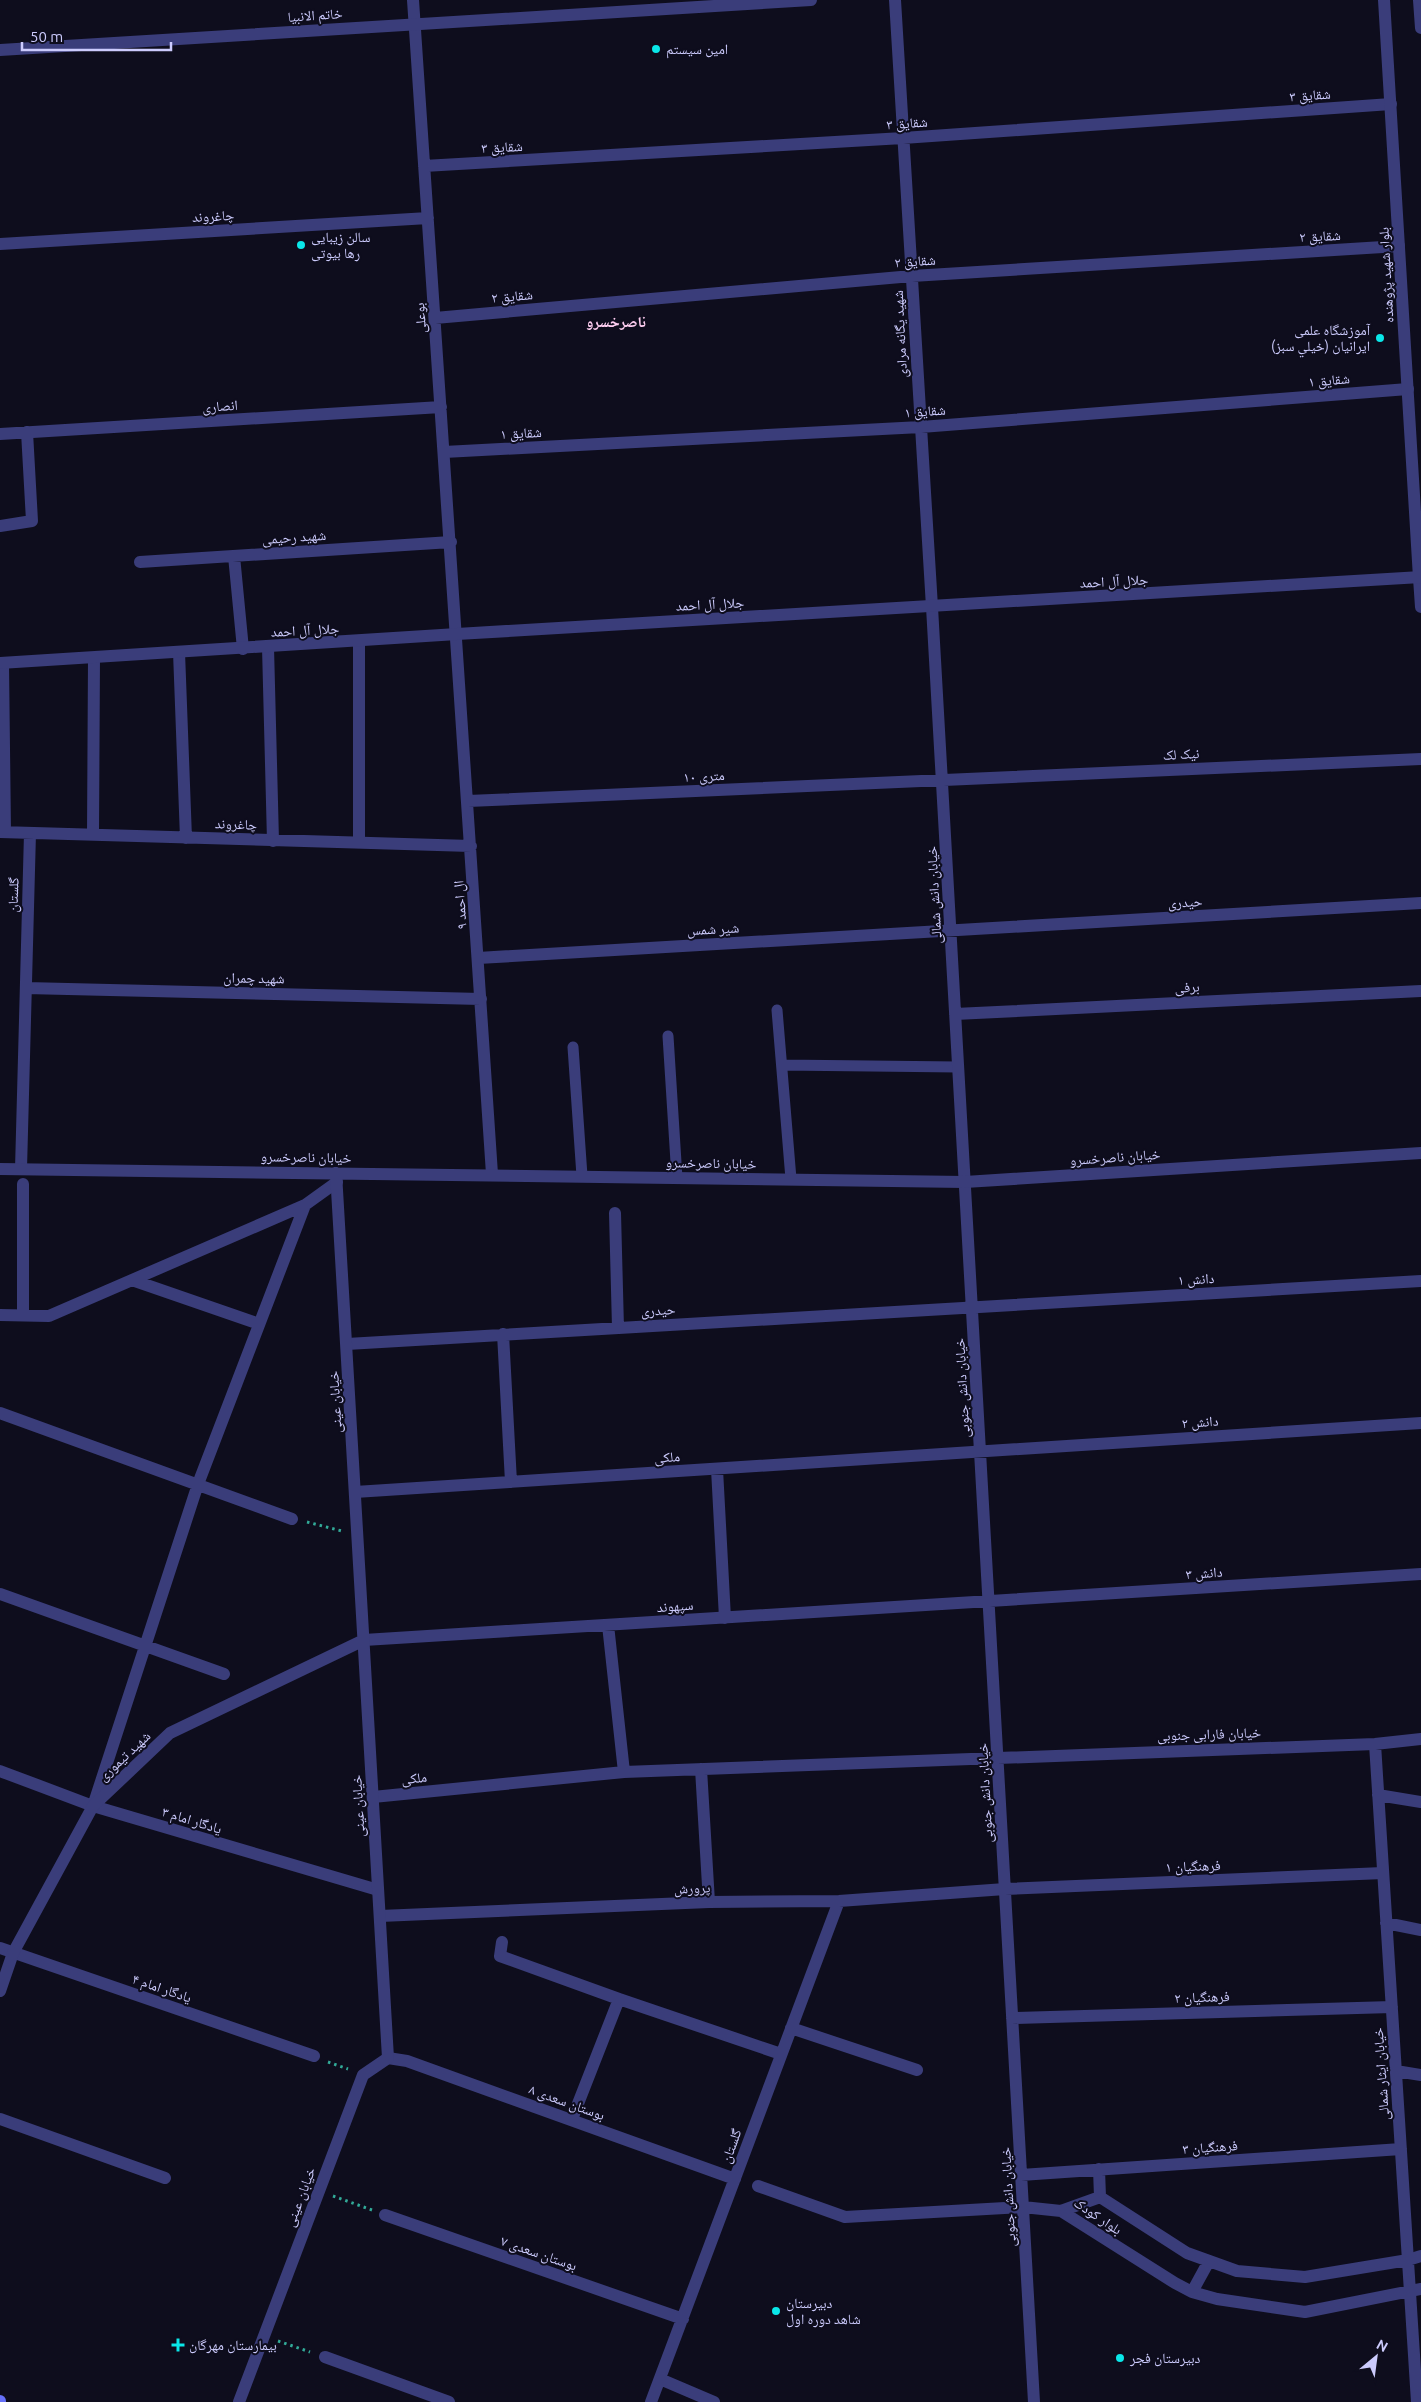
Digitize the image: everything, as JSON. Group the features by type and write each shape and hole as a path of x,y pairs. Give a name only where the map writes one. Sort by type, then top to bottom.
{"street":[{"name":"بوعلی","path":"413,0 457,634"},
{"name":"خاتم الانبیا","path":"0,50 811,0"},
{"name":"شهید یگانه مرادی","path":"895,0 932,607"},
{"name":"بلوار شهید پژوهنده","path":"1384,0 1421,607"},
{"path":"1419,0 1421,28"},
{"name":"شقایق ۳","path":"424,166 903,138 1391,104"},
{"name":"چاغروند","path":"0,244 428,218"},
{"name":"شقایق ۲","path":"435,318 912,276 1399,246"},
{"name":"شقایق ۱","path":"444,452 921,427 1408,389"},
{"name":"انصاری","path":"0,434 441,407"},
{"path":"0,526 32,521 27,432"},
{"name":"شهید رحیمی","path":"140,562 451,542"},
{"path":"234,556 243,649"},
{"name":"جلال آل احمد","path":"2,663 359,642 457,634 1420,578"},
{"name":"خیابان دانش شمالی","path":"932,607 965,1182"},
{"name":"ال احمد ۹","path":"457,634 492,1174"},
{"path":"359,642 359,843"},
{"path":"268,647 273,841"},
{"path":"179,652 186,838"},
{"path":"93,835 94,658"},
{"path":"2,663 2,832"},
{"name":"نیک لک","path":"942,780 1421,758"},
{"name":"۱۰ متری","path":"468,801 942,780"},
{"name":"چاغروند","path":"2,832 471,846"},
{"name":"گلستان","path":"21,1169 30,833"},
{"name":"حیدری","path":"950,930 1421,903"},
{"name":"شیر شمس","path":"478,958 950,930"},
{"name":"شهید چمران","path":"26,988 481,999"},
{"name":"برفی","path":"955,1014 1421,990"},
{"name":"خیابان ناصرخسرو","path":"0,1169 337,1177 492,1174 965,1182 1421,1153"},
{"path":"0,1315 49,1316 305,1205 337,1177"},
{"name":"خیابان عینی","path":"337,1177 388,2058"},
{"name":"خیابان دانش جنوبی","path":"965,1182 1034,2402"},
{"path":"23,1184 23,1315"},
{"path":"93,1806 198,1484 305,1205"},
{"path":"615,1213 618,1328"},
{"path":"132,1280 259,1324"},
{"name":"دانش ۱","path":"972,1307 1421,1280"},
{"name":"حیدری","path":"347,1344 972,1307"},
{"path":"503,1334 511,1482"},
{"path":"0,1413 292,1519"},
{"name":"دانش ۲","path":"980,1452 1421,1423"},
{"name":"ملکی","path":"355,1492 980,1452"},
{"path":"717,1469 724,1618"},
{"name":"دانش ۳","path":"989,1602 1421,1574"},
{"path":"0,1594 224,1674"},
{"name":"سپهوند","path":"364,1640 989,1602"},
{"path":"608,1625 624,1772"},
{"name":"شهید تیموری","path":"0,1991 13,1953 93,1806 170,1733 364,1640"},
{"name":"خیابان فارابی جنوبی","path":"998,1756 1375,1744 1421,1739"},
{"name":"خیابان ایثار شمالی","path":"1375,1744 1408,2260 1415,2290 1417,2402"},
{"name":"ملکی","path":"373,1797 624,1772 998,1756"},
{"path":"701,1769 709,1902"},
{"name":"یادگار امام ۳","path":"0,1771 93,1806 378,1890"},
{"path":"1378,1795 1421,1802"},
{"name":"فرهنگیان ۱","path":"1005,1889 1383,1873"},
{"name":"پرورش","path":"380,1916 709,1902 839,1901 1005,1889"},
{"name":"گلستان","path":"652,2402 839,1901"},
{"path":"1386,1923 1421,1930"},
{"path":"502,1942 500,1956 781,2054"},
{"name":"یادگار امام ۴","path":"0,1948 314,2056"},
{"path":"572,2119 619,1999"},
{"name":"فرهنگیان ۲","path":"1012,2018 1392,2007"},
{"path":"791,2028 917,2070"},
{"path":"363,2075 388,2058"},
{"name":"بوستان سعدی ۸","path":"388,2058 407,2061 735,2178"},
{"path":"1396,2071 1421,2075"},
{"name":"خیابان عینی","path":"239,2402 363,2075"},
{"path":"0,2119 165,2178"},
{"name":"فرهنگیان ۳","path":"1021,2175 1400,2149"},
{"path":"1099,2169 1100,2197"},
{"path":"758,2186 845,2218 1023,2207 1061,2211"},
{"name":"بلوار کودک","path":"1061,2211 1100,2197 1187,2252 1237,2270 1305,2277 1408,2260 1421,2256"},
{"name":"بلوار کودک","path":"1061,2211 1175,2283 1192,2292 1217,2300 1305,2312 1415,2290"},
{"name":"بوستان سعدی ۷","path":"385,2215 682,2319"},
{"path":"1192,2292 1209,2261"},
{"path":"325,2357 449,2402"},
{"path":"660,2380 714,2402"}],"lane":[{"path":"777,1010 791,1180"},
{"path":"668,1036 677,1178"},
{"path":"574,1047 582,1176"},
{"path":"782,1064 958,1067"}],"path":[{"path":"292,1519 358,1534"},
{"path":"314,2056 363,2075"},
{"path":"319,2190 385,2215"},
{"path":"264,2336 325,2357"}],"place":[{"name":"امین سیستم","path":"656,49"},
{"name":"سالن زیبایی رها بیوتی","path":"301,245"},
{"name":"آموزشگاه علمی ایرانیان (خيلي سبز)","path":"1380,338"},
{"name":"دبیرستان شاهد دوره اول","path":"776,2311"},
{"name":"بیمارستان مهرگان","path":"178,2345"},
{"name":"دبیرستان فجر","path":"1120,2358"}],"district":[{"name":"ناصرخسرو","path":"616,321"}]}
